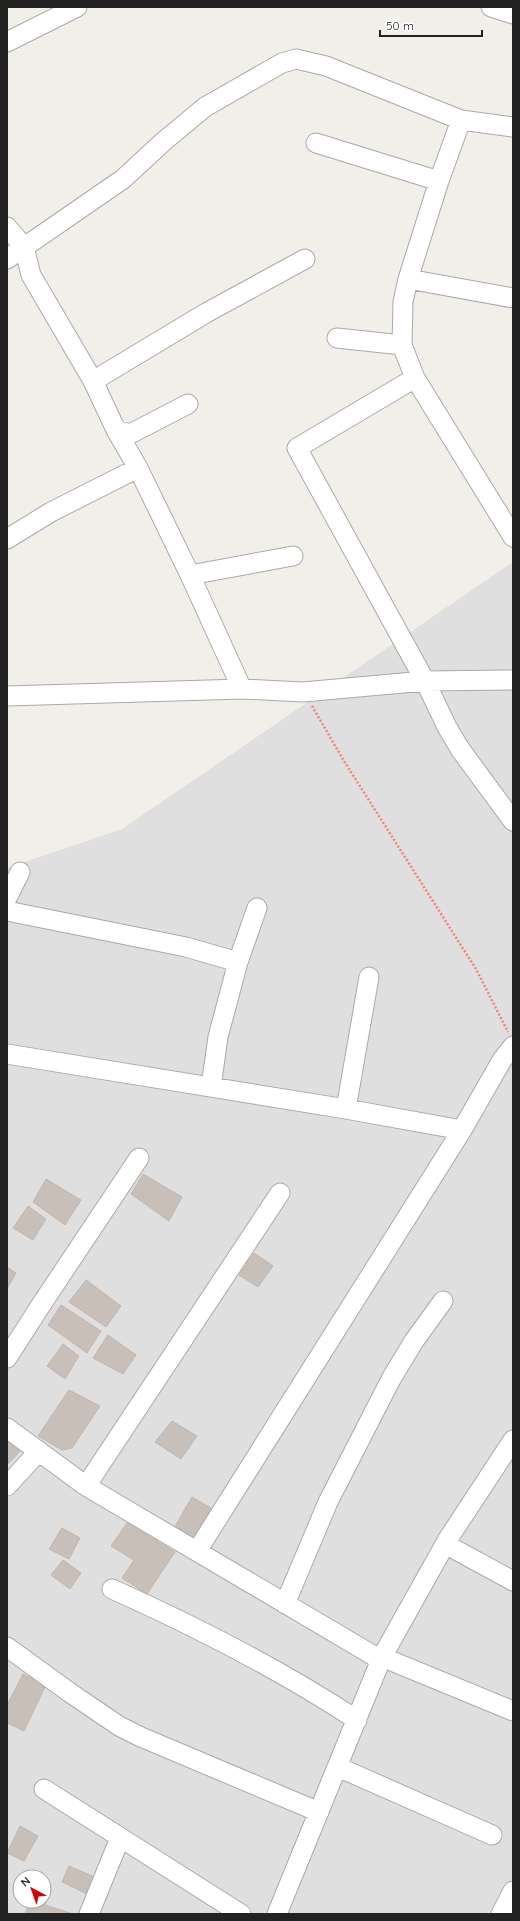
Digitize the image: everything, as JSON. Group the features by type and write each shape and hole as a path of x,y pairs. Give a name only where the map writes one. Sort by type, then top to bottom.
{"street":[{"path":"7,42 77,7"},
{"path":"490,7 513,14"},
{"path":"7,260 123,179 163,142 205,107 282,63 296,59 326,66 461,120 513,127"},
{"path":"461,120 439,181 408,279 403,302 402,345 415,378 513,537"},
{"path":"316,142 439,181"},
{"path":"7,227 24,247 31,275 94,381 116,430 138,468 190,575 242,689"},
{"path":"94,381 206,313 305,259"},
{"path":"408,279 513,298"},
{"path":"337,338 402,345"},
{"path":"415,378 297,448 425,680 460,749 513,821"},
{"path":"116,430 130,434 188,404"},
{"path":"7,539 51,512 138,468"},
{"path":"190,575 294,556"},
{"path":"7,696 242,689 303,692 425,680 513,680"},
{"path":"7,898 20,872"},
{"path":"211,1087 218,1037 238,962 257,908"},
{"path":"7,911 186,947 238,962"},
{"path":"346,1109 369,977"},
{"path":"197,1552 462,1130 502,1060 511,1040"},
{"path":"7,1054 346,1109 462,1130"},
{"path":"7,1358 140,1158"},
{"path":"86,1486 280,1193"},
{"path":"285,1604 328,1502 391,1379 414,1340 443,1300"},
{"path":"7,1428 86,1486 285,1604 382,1658 513,1711"},
{"path":"277,1914 382,1658 445,1544 513,1440"},
{"path":"7,1486 39,1451"},
{"path":"445,1544 513,1581"},
{"path":"112,1589 189,1624 246,1654 316,1693 357,1720"},
{"path":"7,1647 69,1692 134,1734 319,1812"},
{"path":"338,1767 492,1835"},
{"path":"44,1789 241,1914"},
{"path":"89,1914 120,1838"},
{"path":"501,1914 513,1891"}],"path":[{"path":"303,692 344,761 476,969 511,1040"}],"shaded area":[{"path":"513,562 513,1914 7,1914 7,868 122,829"}],"building":[{"path":"143,1174 182,1197 169,1221 131,1194"},
{"path":"46,1179 81,1200 65,1225 33,1202"},
{"path":"28,1206 46,1219 33,1240 13,1228"},
{"path":"254,1253 273,1266 258,1287 239,1275"},
{"path":"7,1267 16,1273 7,1289"},
{"path":"86,1280 121,1306 106,1327 69,1302"},
{"path":"61,1305 101,1331 87,1353 48,1325"},
{"path":"108,1335 136,1355 123,1374 93,1358"},
{"path":"63,1344 79,1356 65,1379 47,1366"},
{"path":"69,1390 100,1406 72,1448 62,1450 38,1436"},
{"path":"172,1421 197,1436 181,1459 155,1442"},
{"path":"7,1442 22,1449 7,1465"},
{"path":"192,1497 211,1508 193,1539 174,1528"},
{"path":"127,1523 175,1552 147,1594 122,1578 134,1560 111,1546"},
{"path":"62,1528 80,1538 69,1559 49,1549"},
{"path":"63,1560 81,1573 70,1589 51,1575"},
{"path":"23,1674 46,1685 24,1731 7,1723 7,1705"},
{"path":"20,1826 38,1836 24,1861 7,1853"},
{"path":"69,1866 95,1877 87,1894 62,1882"},
{"path":"52,1907 73,1914 25,1914 27,1909 52,1909"}]}
